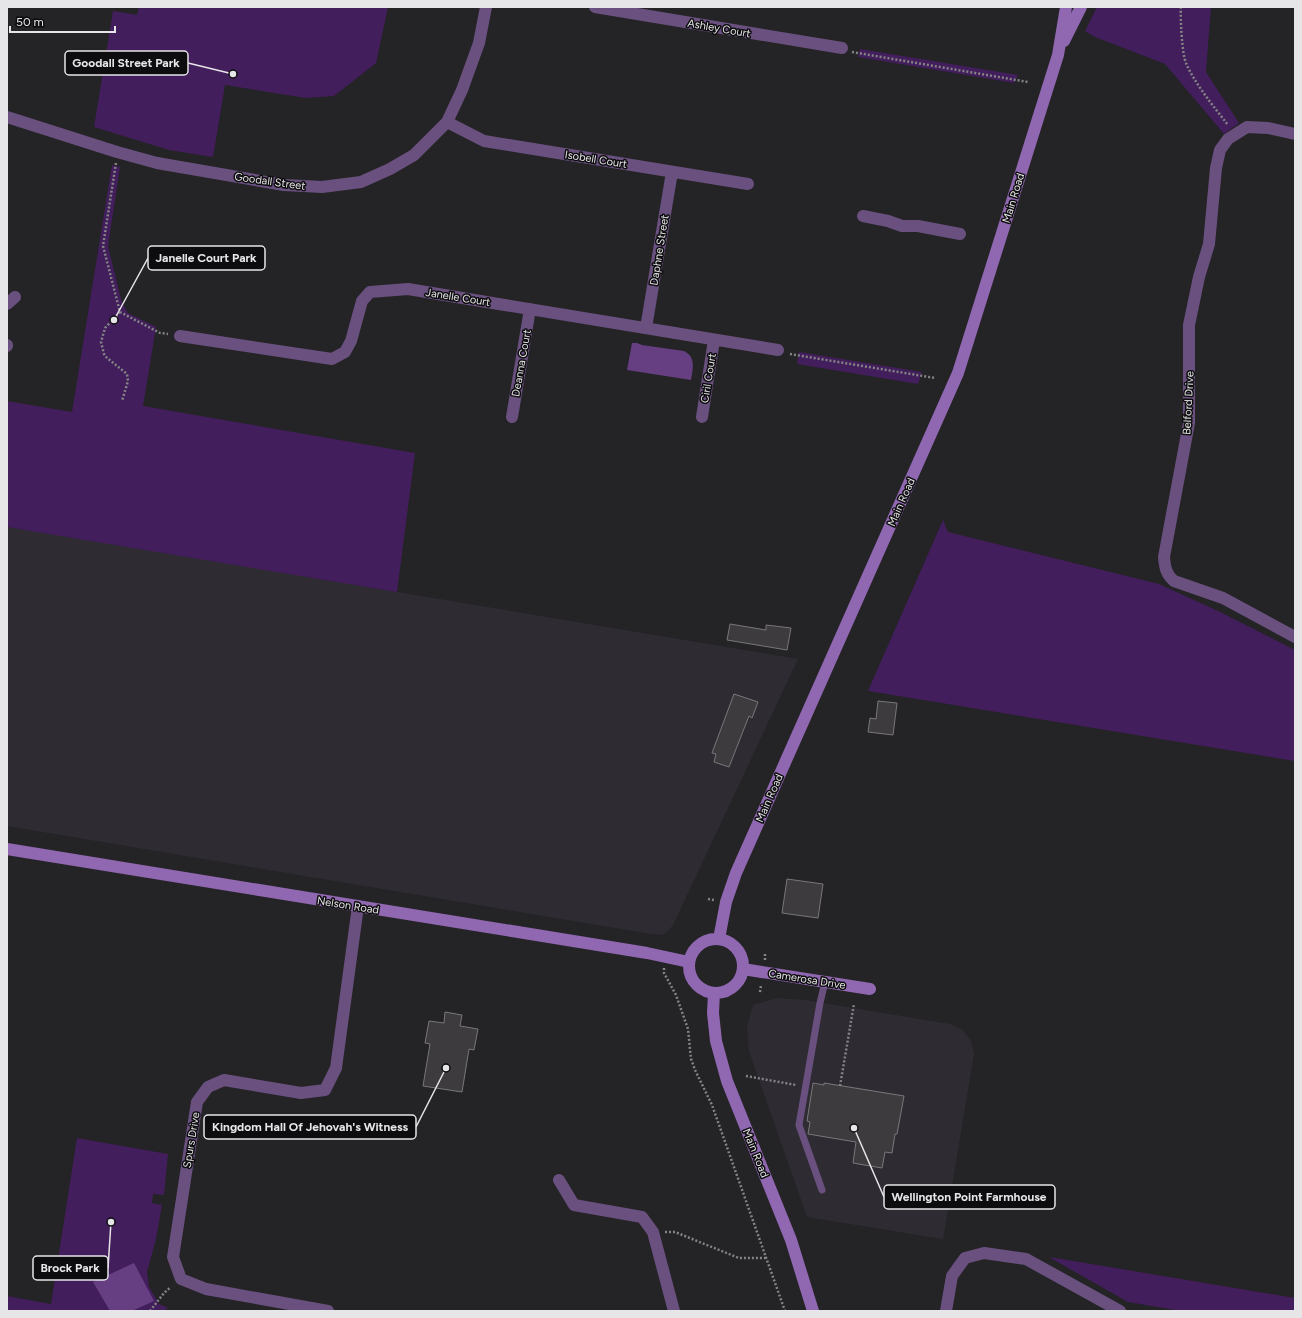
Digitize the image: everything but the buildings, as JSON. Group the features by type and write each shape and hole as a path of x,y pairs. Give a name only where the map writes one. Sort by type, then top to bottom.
{"main road":[{"name":"Main Road","path":"719,939 726,902 736,873 896,516 958,373 1058,55 1066,7"},
{"name":"Main Road","path":"1058,55 1081,7"},
{"name":"Nelson Road","path":"7,849 640,952 689,962"},
{"path":"711,939 719,939 727,942 737,950 743,961 743,969 741,977 730,989 722,993 714,993 705,991 692,979 689,971 689,962 696,947 711,939"},
{"name":"Camerosa Drive","path":"743,969 870,989"},
{"name":"Main Road","path":"714,993 713,1013 716,1041 727,1081 791,1240 813,1311"}],"street":[{"name":"Goodall Street","path":"7,117 117,152 157,162 284,185 322,187 361,182 390,169 414,155 447,122 462,90 480,43 486,7"},
{"name":"Ashley Court","path":"595,7 842,48"},
{"name":"Isobell Court","path":"447,122 484,141 748,184"},
{"path":"1231,137 1246,127 1268,128 1295,134"},
{"name":"Belford Drive","path":"1231,137 1220,150 1216,168 1209,244 1199,277 1189,325 1189,423 1164,557 1165,569 1168,576 1174,581 1223,598 1295,637"},
{"name":"Daphne Street","path":"646,328 672,172"},
{"path":"863,216 888,221 902,226 918,226 960,234"},
{"name":"Janelle Court","path":"180,336 332,359 345,352 351,341 362,301 370,292 408,289 778,350"},
{"name":"Deanna Court","path":"512,417 530,309"},
{"name":"Ciril Court","path":"702,417 714,340"},
{"name":"Spurs Drive","path":"181,1279 173,1256 197,1102 208,1087 224,1080 301,1093 325,1090 336,1068 358,906"},
{"path":"559,1180 574,1205 642,1217 653,1232 674,1311"},
{"path":"946,1311 952,1276 965,1258 984,1253 1026,1259 1120,1311"},
{"path":"181,1279 206,1288 328,1311"}],"lane":[{"path":"822,1190 799,1125 825,982"}],"path":[{"path":"1181,7 1180,16 1185,62 1231,137"},
{"path":"842,48 854,52 1028,82"},
{"path":"117,152 103,246 120,312 160,333 180,336"},
{"path":"120,312 105,328 101,342 104,354 107,358 127,374 128,381 122,401"},
{"path":"778,350 791,355 935,378"},
{"path":"664,973 676,995 688,1028 695,1070 712,1105 785,1311"},
{"path":"840,1086 854,1004"},
{"path":"746,1076 805,1086"},
{"path":"653,1232 675,1232 739,1258 766,1258"},
{"path":"150,1311 164,1293 181,1279"}],"shaded area":[{"path":"139,7 388,7 376,63 334,96 306,98 225,85 213,157 169,150 94,127 113,11 137,15"},
{"path":"1097,7 1211,7 1206,72 1239,123 1224,134 1165,64 1095,37 1085,31"},
{"path":"860,49 1018,75 1014,83 858,57"},
{"path":"112,165 120,167 108,246 122,303 128,313 156,327 143,406 415,453 397,592 7,527 7,401 72,412"},
{"path":"632,343 684,351 688,353 693,363 691,380 627,370"},
{"path":"799,352 922,372 918,384 797,364"},
{"path":"943,520 948,532 1159,584 1218,611 1295,650 1295,761 868,691"},
{"path":"7,527 798,659 673,925 662,935 651,934 7,826"},
{"path":"777,998 805,1000 950,1024 963,1030 971,1041 974,1054 943,1239 807,1217 749,1051 747,1027 753,1005"},
{"path":"77,1138 168,1154 164,1195 153,1194 152,1203 162,1205 156,1239 147,1272 149,1287 159,1304 168,1308 164,1311 7,1311 7,1296 51,1304"},
{"path":"1049,1257 1295,1298 1295,1311 1181,1311 1128,1302"},
{"path":"134,1263 154,1301 132,1311 110,1311 93,1282"}],"place":[{"name":"Goodall Street Park","path":"233,74"},
{"name":"Janelle Court Park","path":"114,320"},
{"name":"Kingdom Hall Of Jehovah's Witness","path":"446,1068"},
{"name":"Wellington Point Farmhouse","path":"854,1128"},
{"name":"Brock Park","path":"111,1222"}]}
